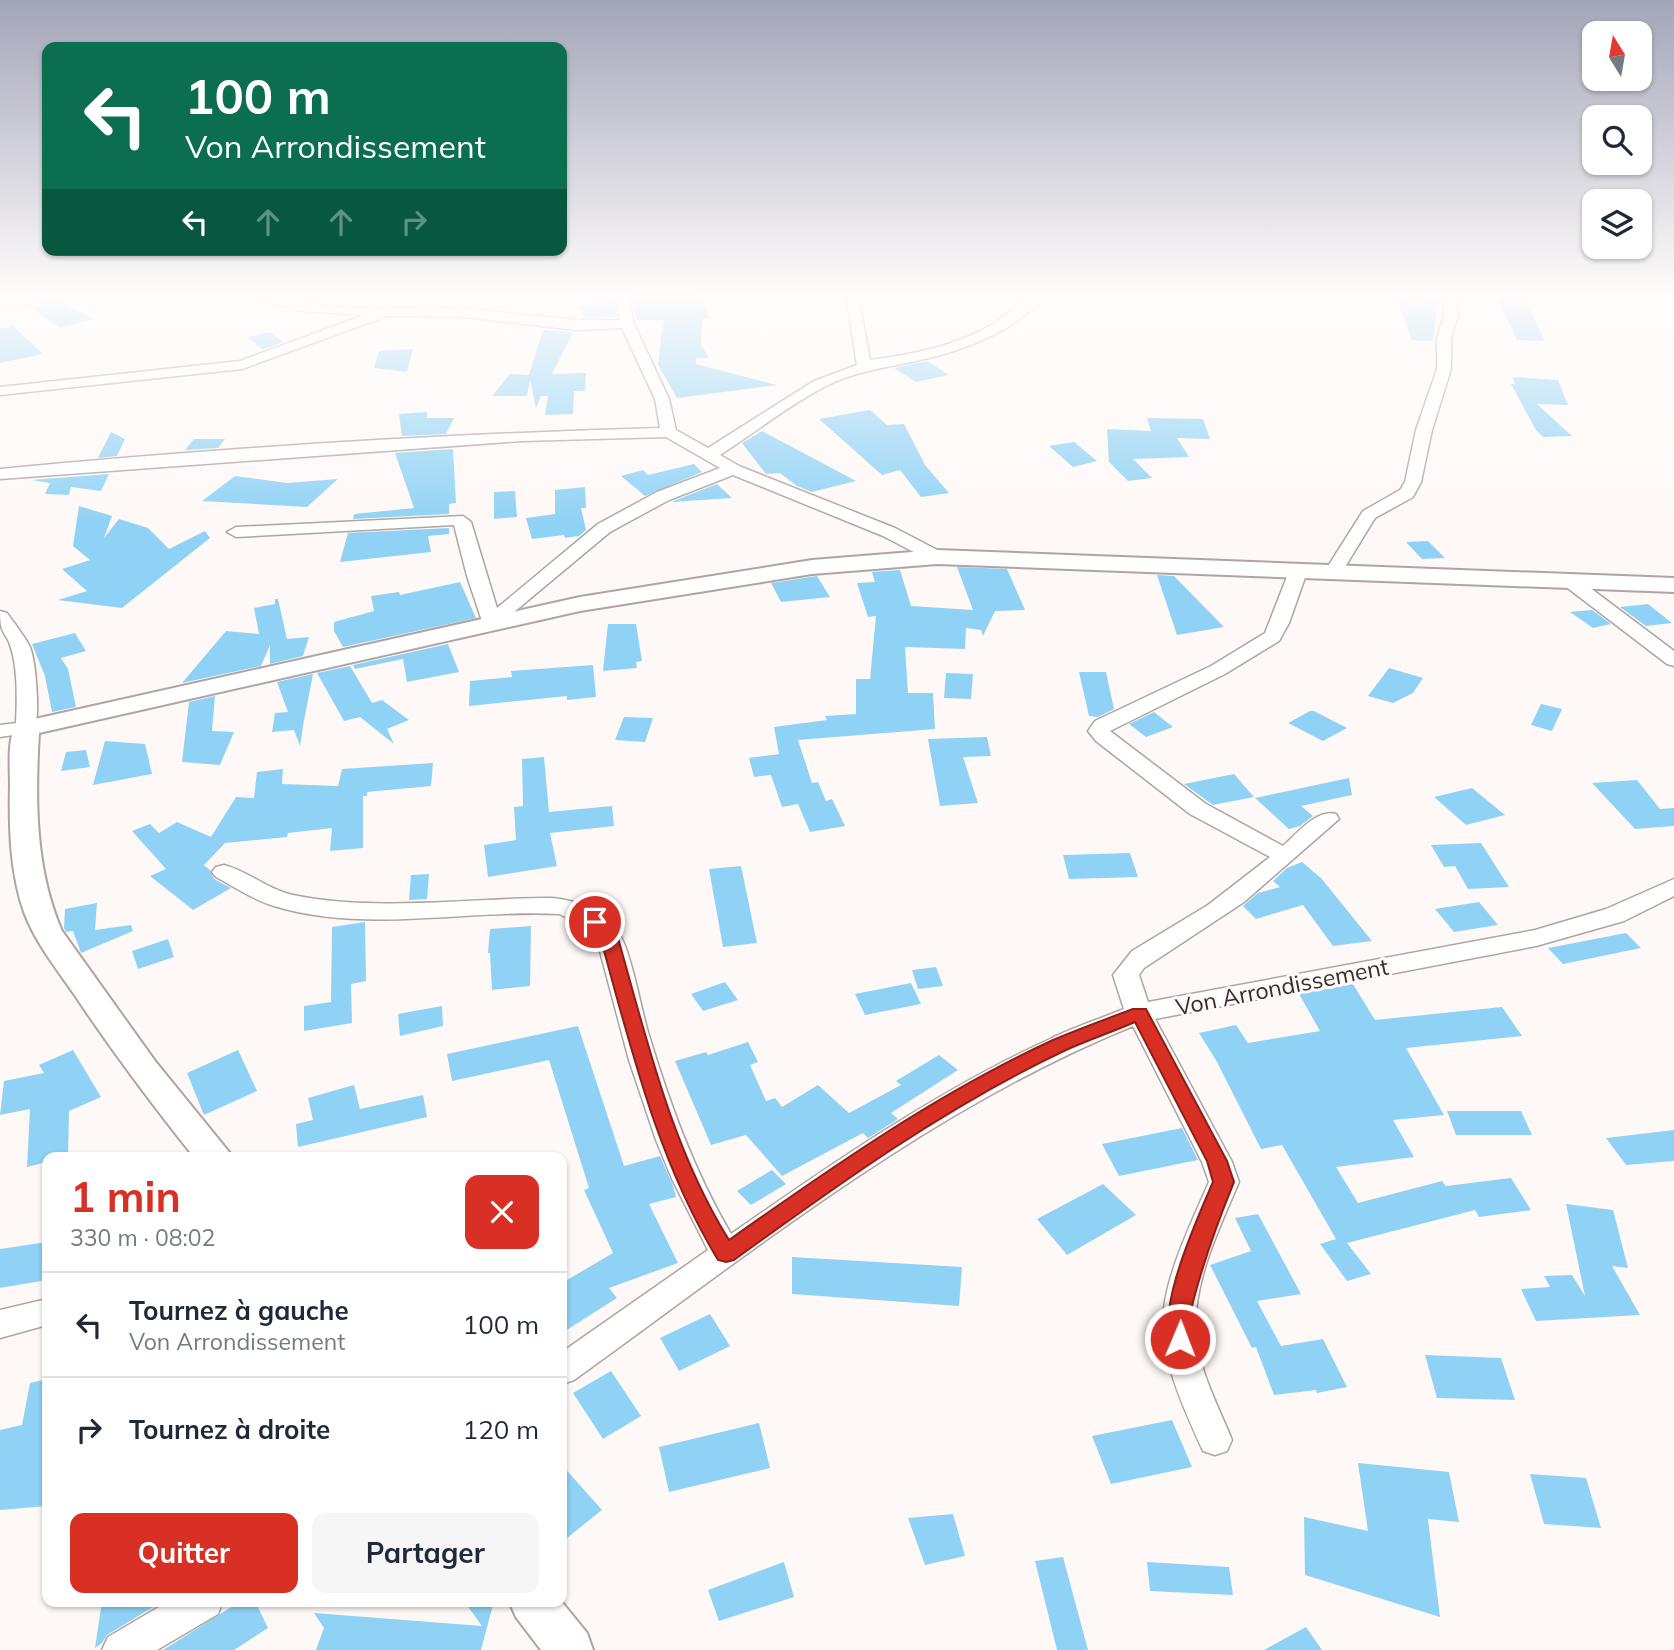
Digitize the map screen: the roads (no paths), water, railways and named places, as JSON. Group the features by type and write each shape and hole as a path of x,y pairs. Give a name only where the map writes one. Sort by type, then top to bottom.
{"street":[{"path":"0,391 180,371"},
{"path":"649,371 662,399 669,432"},
{"path":"707,456 819,384 850,371"},
{"path":"1334,572 1369,515 1407,494 1413,482 1424,430 1443,371"},
{"path":"0,474 522,436 669,432 733,469 888,532 937,557"},
{"path":"493,622 604,528 663,496 733,469"},
{"path":"236,532 457,520 462,522 476,576 493,622"},
{"path":"13,729 580,604 812,567 937,557 1674,585"},
{"path":"1285,856 1198,809 1102,737 1099,730 1102,724 1218,670 1272,637 1280,623 1299,569"},
{"path":"1571,582 1674,660"},
{"path":"0,617 21,647 27,701 13,729 24,836 38,915 143,1070 211,1152"},
{"path":"1215,1440 1189,1373 1180,1339 1180,1307 1199,1241 1224,1182 1217,1161 1139,1013 1126,975 1130,965 1145,953 1203,921 1328,819"},
{"path":"224,872 267,896 294,903 403,909 496,906 570,908 595,922 609,938 656,1102 682,1170 700,1211 726,1253"},
{"name":"Von Arrondissement","path":"567,1366 839,1173 983,1085 1060,1045 1139,1013 1536,938 1615,915 1674,887"},
{"path":"0,1324 42,1313"},
{"path":"121,1650 195,1607"},
{"path":"537,1607 570,1650"}]}
